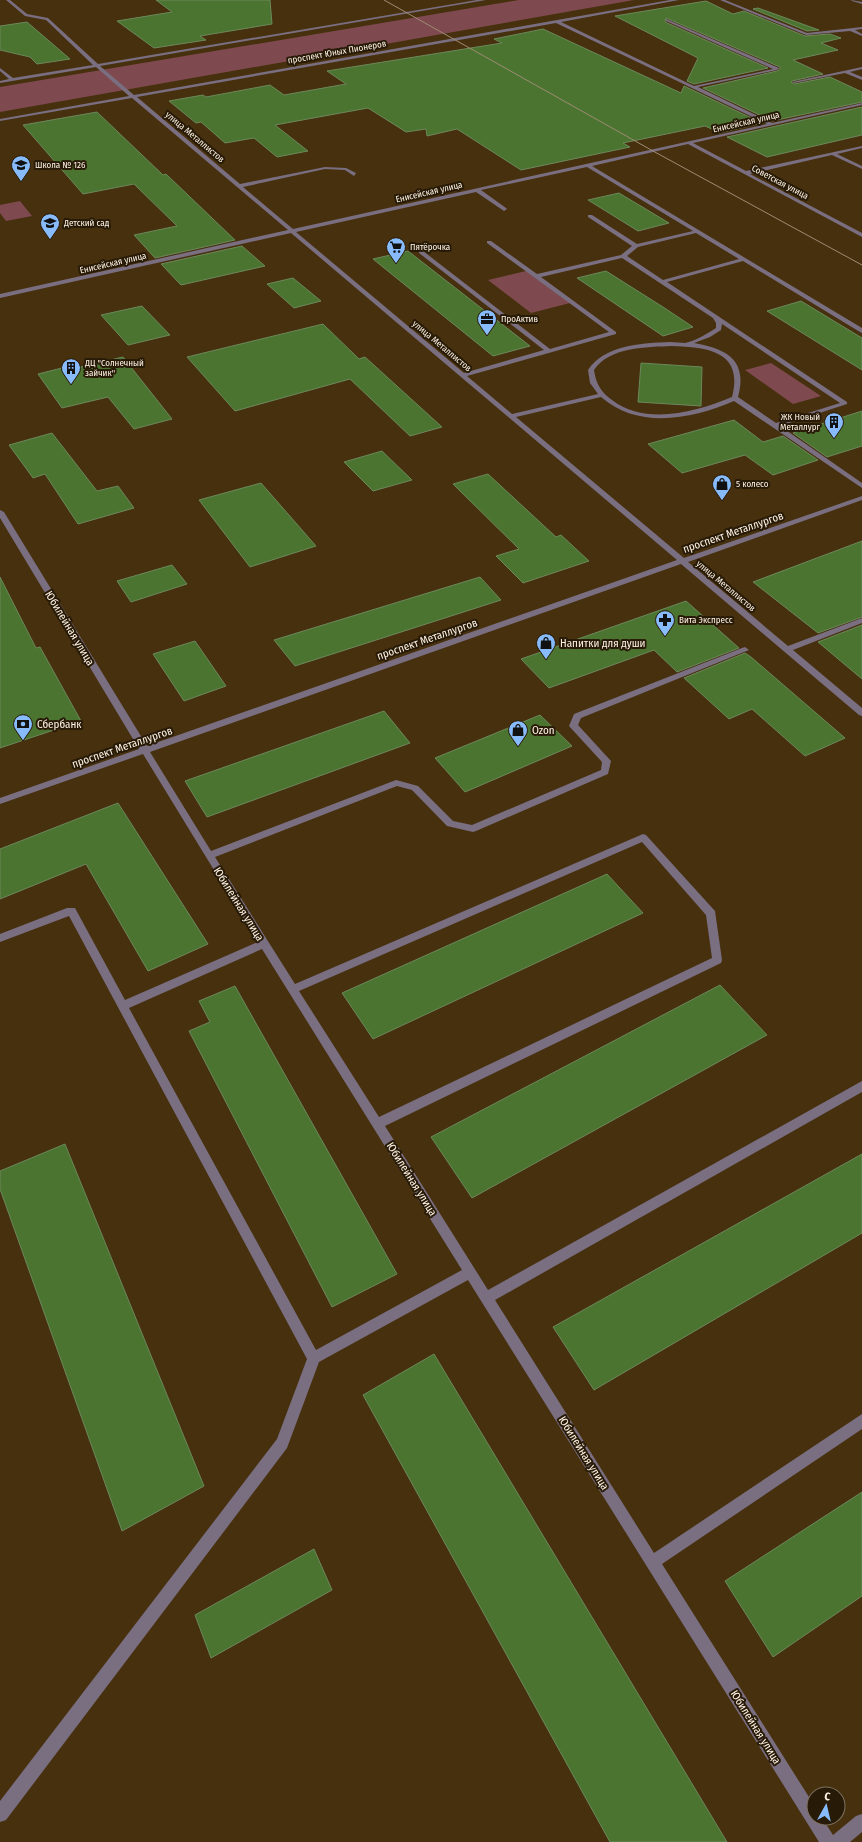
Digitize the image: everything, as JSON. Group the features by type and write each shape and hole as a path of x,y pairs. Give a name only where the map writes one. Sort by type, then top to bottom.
{"street":[{"name":"улица Металлистов","path":"8,0 26,15 47,19 97,66 133,97 862,713"},
{"path":"0,82 484,0"},
{"name":"проспект Юных Пионеров","path":"0,120 676,0"},
{"path":"722,0 807,34 862,28"},
{"path":"853,0 862,3"},
{"path":"667,20 777,70 694,87"},
{"path":"556,21 771,124"},
{"path":"850,30 862,35"},
{"path":"0,68 12,80"},
{"path":"794,82 862,68"},
{"path":"844,71 862,79"},
{"name":"Енисейская улица","path":"0,296 862,104"},
{"name":"Советская улица","path":"689,143 862,235"},
{"path":"746,173 862,147"},
{"path":"833,154 862,168"},
{"path":"588,165 862,331"},
{"path":"239,186 325,168 346,169 354,174"},
{"path":"477,190 504,209"},
{"path":"590,216 636,246"},
{"path":"537,276 623,256 636,246 698,231"},
{"path":"463,375 614,333 489,242"},
{"path":"421,252 549,351"},
{"path":"623,256 845,403 775,426"},
{"path":"662,282 744,260"},
{"path":"685,345 708,336 719,329 719,323 716,317"},
{"path":"685,345 712,348 722,352 733,362 736,368 738,385 735,398 712,408 682,414 644,415 625,411 602,395 593,383 591,370 603,357 640,347 685,345"},
{"path":"511,416 602,395"},
{"path":"735,398 862,486"},
{"name":"проспект Металлургов","path":"0,801 862,498"},
{"name":"Юбилейная улица","path":"0,512 143,751 828,1842"},
{"path":"787,650 862,620"},
{"path":"209,856 396,783 415,788 450,824 473,829 605,772 607,761 573,726 577,716 745,650"},
{"path":"293,990 643,837 711,914 717,960 377,1124"},
{"path":"0,938 71,911 314,1358"},
{"path":"123,1006 264,944"},
{"path":"486,1298 862,1086"},
{"path":"0,1814 282,1444 314,1358 470,1272"},
{"path":"653,1562 862,1421"},
{"path":"837,1842 862,1822"}],"shaded area":[{"path":"519,0 634,0 0,112 0,87"},
{"path":"20,201 32,216 6,221 0,213 0,205"},
{"path":"526,271 570,303 531,313 488,280"},
{"path":"771,363 821,396 793,404 745,370"}],"building":[{"path":"156,0 270,0 272,24 200,36 206,40 154,48 117,21 172,12"},
{"path":"706,1 733,14 744,11 805,36 830,34 841,38 821,43 838,50 793,60 823,74 791,82 794,84 830,77 862,92 862,102 772,121 703,88 777,71 780,67 666,18 665,22 768,68 694,84 687,81 698,58 615,16"},
{"path":"758,8 819,30 807,31 753,9"},
{"path":"27,22 70,59 37,64 30,57 0,50 0,26"},
{"path":"543,29 681,93 684,86 762,123 719,133 717,130 705,126 623,143 630,147 521,170 457,129 427,136 426,129 406,132 368,108 275,125 308,151 277,157 254,138 225,143 201,122 196,123 169,101 203,95 206,97 270,85 284,95 346,84 327,71 502,43 494,39"},
{"path":"862,107 862,135 767,157 727,137"},
{"path":"97,112 163,175 166,174 235,240 155,258 134,235 177,226 134,184 83,194 23,125"},
{"path":"619,193 669,223 638,231 588,200"},
{"path":"242,246 265,266 181,285 161,264"},
{"path":"408,251 530,346 493,356 373,259"},
{"path":"606,271 693,327 663,336 577,278"},
{"path":"293,278 321,301 294,308 267,284"},
{"path":"801,301 862,338 862,370 767,311"},
{"path":"142,306 170,335 128,345 101,315"},
{"path":"323,324 359,359 365,357 442,427 410,436 350,379 235,411 187,357"},
{"path":"123,357 172,419 134,429 108,397 62,408 38,374 62,368 64,371"},
{"path":"641,363 702,367 701,406 638,402"},
{"name":"ЖК Новый Металлург","path":"862,411 862,446 827,457 793,433"},
{"path":"734,420 763,442 783,436 818,460 773,475 745,455 682,473 648,444"},
{"path":"52,433 97,491 118,486 134,508 78,524 45,474 33,478 9,445"},
{"path":"382,451 412,480 373,491 344,462"},
{"path":"488,474 556,537 561,535 589,561 523,583 496,556 519,549 453,484"},
{"path":"261,483 316,546 250,567 199,500"},
{"path":"862,541 862,617 818,633 753,582"},
{"path":"172,565 187,584 131,602 117,581"},
{"path":"0,577 36,648 40,647 81,721 0,748"},
{"path":"480,577 501,600 295,666 274,640"},
{"path":"686,601 739,648 677,672 654,650 549,688 521,659"},
{"path":"862,625 862,679 818,642"},
{"path":"195,641 226,686 184,701 153,654"},
{"path":"745,653 845,738 805,756 752,709 729,719 684,678"},
{"path":"384,711 410,743 207,817 185,781"},
{"path":"540,715 572,746 465,792 435,758"},
{"path":"118,803 208,944 148,971 86,864 0,899 0,849"},
{"path":"607,874 643,913 373,1039 342,993"},
{"path":"720,985 767,1035 472,1198 431,1137"},
{"path":"235,986 397,1274 332,1307 189,1031 210,1022 199,1001"},
{"path":"65,1144 204,1486 122,1531 0,1189 0,1171"},
{"path":"862,1154 862,1233 594,1390 553,1327"},
{"path":"434,1354 727,1842 610,1842 363,1395"},
{"path":"862,1492 862,1596 773,1657 725,1581"},
{"path":"314,1549 332,1590 211,1658 195,1615"}],"tram line":[{"path":"384,0 653,151 862,265"}],"place":[{"name":"Школа № 126","path":"21,182"},
{"name":"Детский сад","path":"50,240"},
{"name":"Пятёрочка","path":"396,264"},
{"name":"ПроАктив","path":"487,336"},
{"name":"ДЦ \"Солнечный зайчик\"","path":"71,385"},
{"name":"ЖК Новый Металлург","path":"834,439"},
{"name":"5 колесо","path":"722,501"},
{"name":"Вита Экспресс","path":"665,637"},
{"name":"Напитки для души","path":"546,660"},
{"name":"Сбербанк","path":"23,741"},
{"name":"Ozon","path":"518,747"}]}
